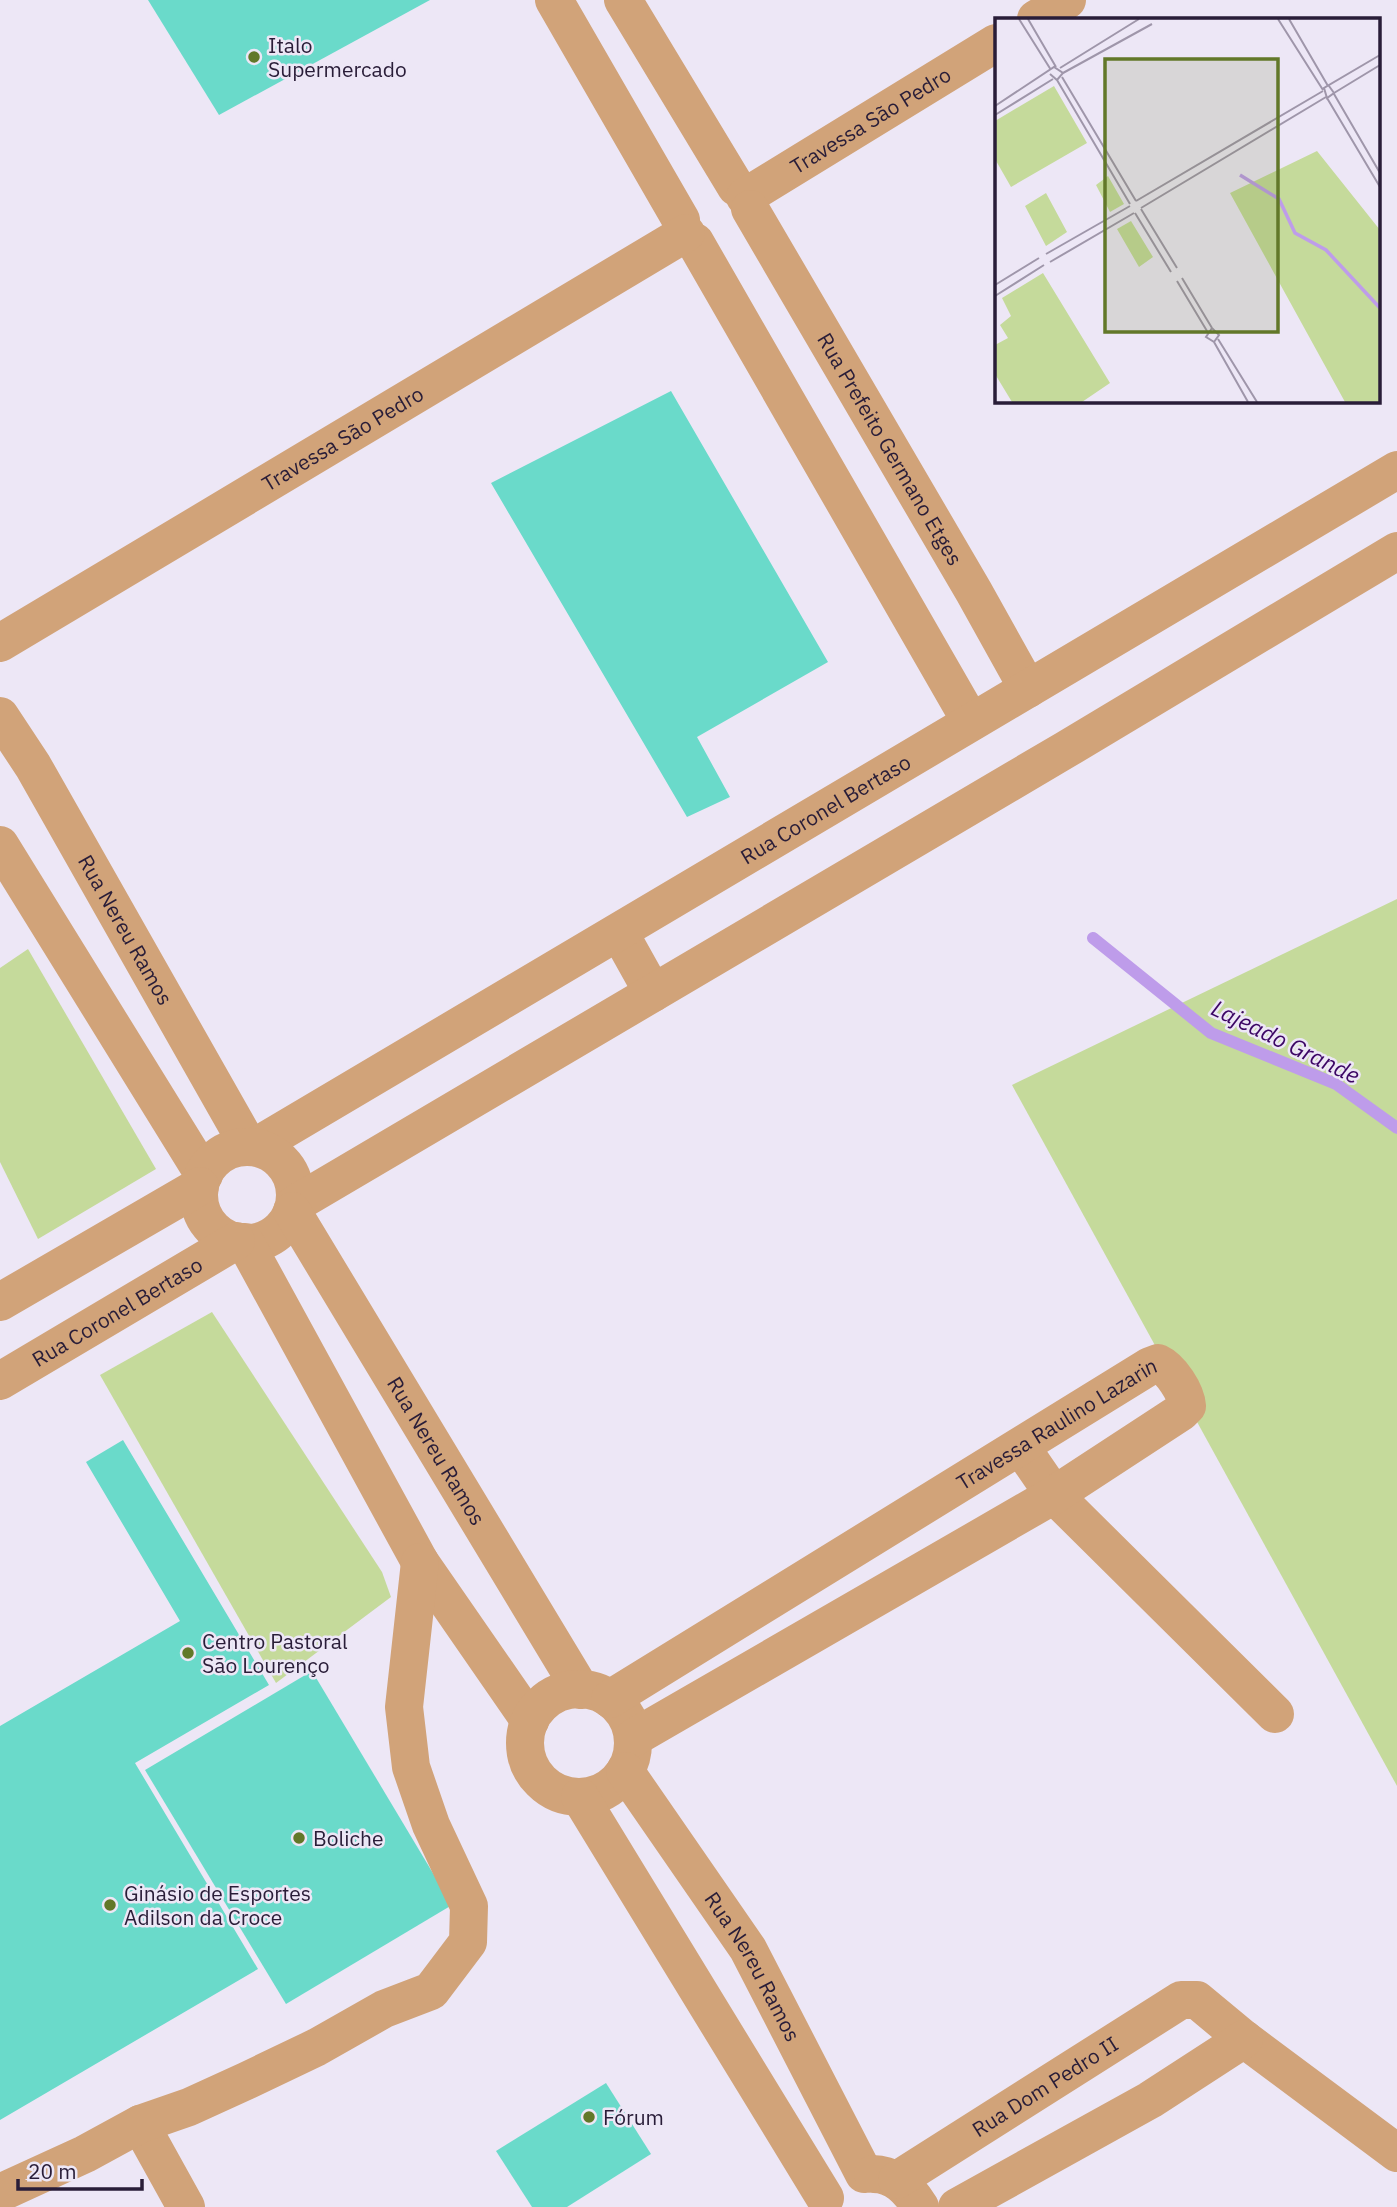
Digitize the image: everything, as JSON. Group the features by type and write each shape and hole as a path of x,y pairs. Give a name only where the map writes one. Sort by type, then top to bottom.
{"street":[{"path":"554,0 971,722"},
{"name":"Rua Prefeito Germano Etges","path":"623,0 744,198 1028,689"},
{"path":"1038,18 1067,0"},
{"name":"Travessa São Pedro","path":"744,198 995,44"},
{"path":"710,180 724,181 744,198 749,223 743,235 733,244 720,249 707,248 687,232 682,206 697,185 710,180"},
{"name":"Travessa São Pedro","path":"0,643 687,232"},
{"name":"Rua Coronel Bertaso","path":"252,1147 1397,470"},
{"path":"293,1208 1397,551"},
{"name":"Rua Nereu Ramos","path":"0,716 33,766 252,1147"},
{"path":"0,845 202,1180"},
{"path":"619,932 653,993"},
{"path":"239,1147 252,1147 270,1152 282,1161 296,1188 289,1219 279,1230 266,1239 241,1242 223,1236 204,1216 200,1202 202,1180 212,1161 239,1147"},
{"path":"0,1302 202,1180"},
{"name":"Rua Nereu Ramos","path":"293,1208 595,1694"},
{"path":"241,1242 419,1562 530,1721"},
{"name":"Rua Coronel Bertaso","path":"0,1381 241,1242"},
{"name":"Travessa Raulino Lazarin","path":"595,1694 1021,1447 1150,1366 1158,1363 1164,1366 1186,1397 1187,1406 1054,1495 629,1755"},
{"path":"1021,1447 1054,1495 1275,1714"},
{"path":"0,2193 85,2154 140,2124 189,2107 247,2081 317,2047 384,2009 431,1991 468,1942 469,1906 431,1825 411,1767 404,1707 419,1562"},
{"path":"565,1691 595,1694 621,1710 629,1723 629,1755 614,1784 598,1794 580,1797 562,1795 537,1778 529,1765 525,1735 539,1707 550,1697 565,1691"},
{"name":"Rua Nereu Ramos","path":"629,1755 893,2187"},
{"path":"580,1797 822,2202"},
{"name":"Rua Dom Pedro II","path":"822,2202 835,2187 848,2178 893,2187 1181,2000 1197,2000 1244,2039"},
{"path":"957,2207 1150,2100 1244,2039 1397,2153"},
{"path":"140,2124 186,2207"}],"green space":[{"path":"1397,899 1397,1786 1012,1085"},
{"path":"28,949 156,1169 38,1239 0,1162 0,968"},
{"path":"212,1312 382,1572 391,1597 276,1683 100,1375"}],"building":[{"name":"Italo Supermercado","path":"148,0 430,0 219,115"},
{"path":"671,391 828,662 697,737 730,797 687,817 491,483"},
{"name":"Ginásio de Esportes Adilson da Croce","path":"123,1440 269,1685 135,1763 258,1969 0,2120 0,1726 180,1621 86,1462"},
{"name":"Boliche","path":"312,1671 452,1905 286,2004 145,1770"},
{"name":"Fórum","path":"606,2083 651,2154 567,2207 532,2207 496,2151"}],"waterway":[{"name":"Lajeado Grande","path":"1093,938 1211,1033 1336,1084 1397,1128"}],"place":[{"name":"Italo Supermercado","path":"254,57"},
{"name":"Centro Pastoral São Lourenço","path":"188,1653"},
{"name":"Boliche","path":"299,1838"},
{"name":"Ginásio de Esportes Adilson da Croce","path":"110,1905"},
{"name":"Fórum","path":"589,2117"}]}
